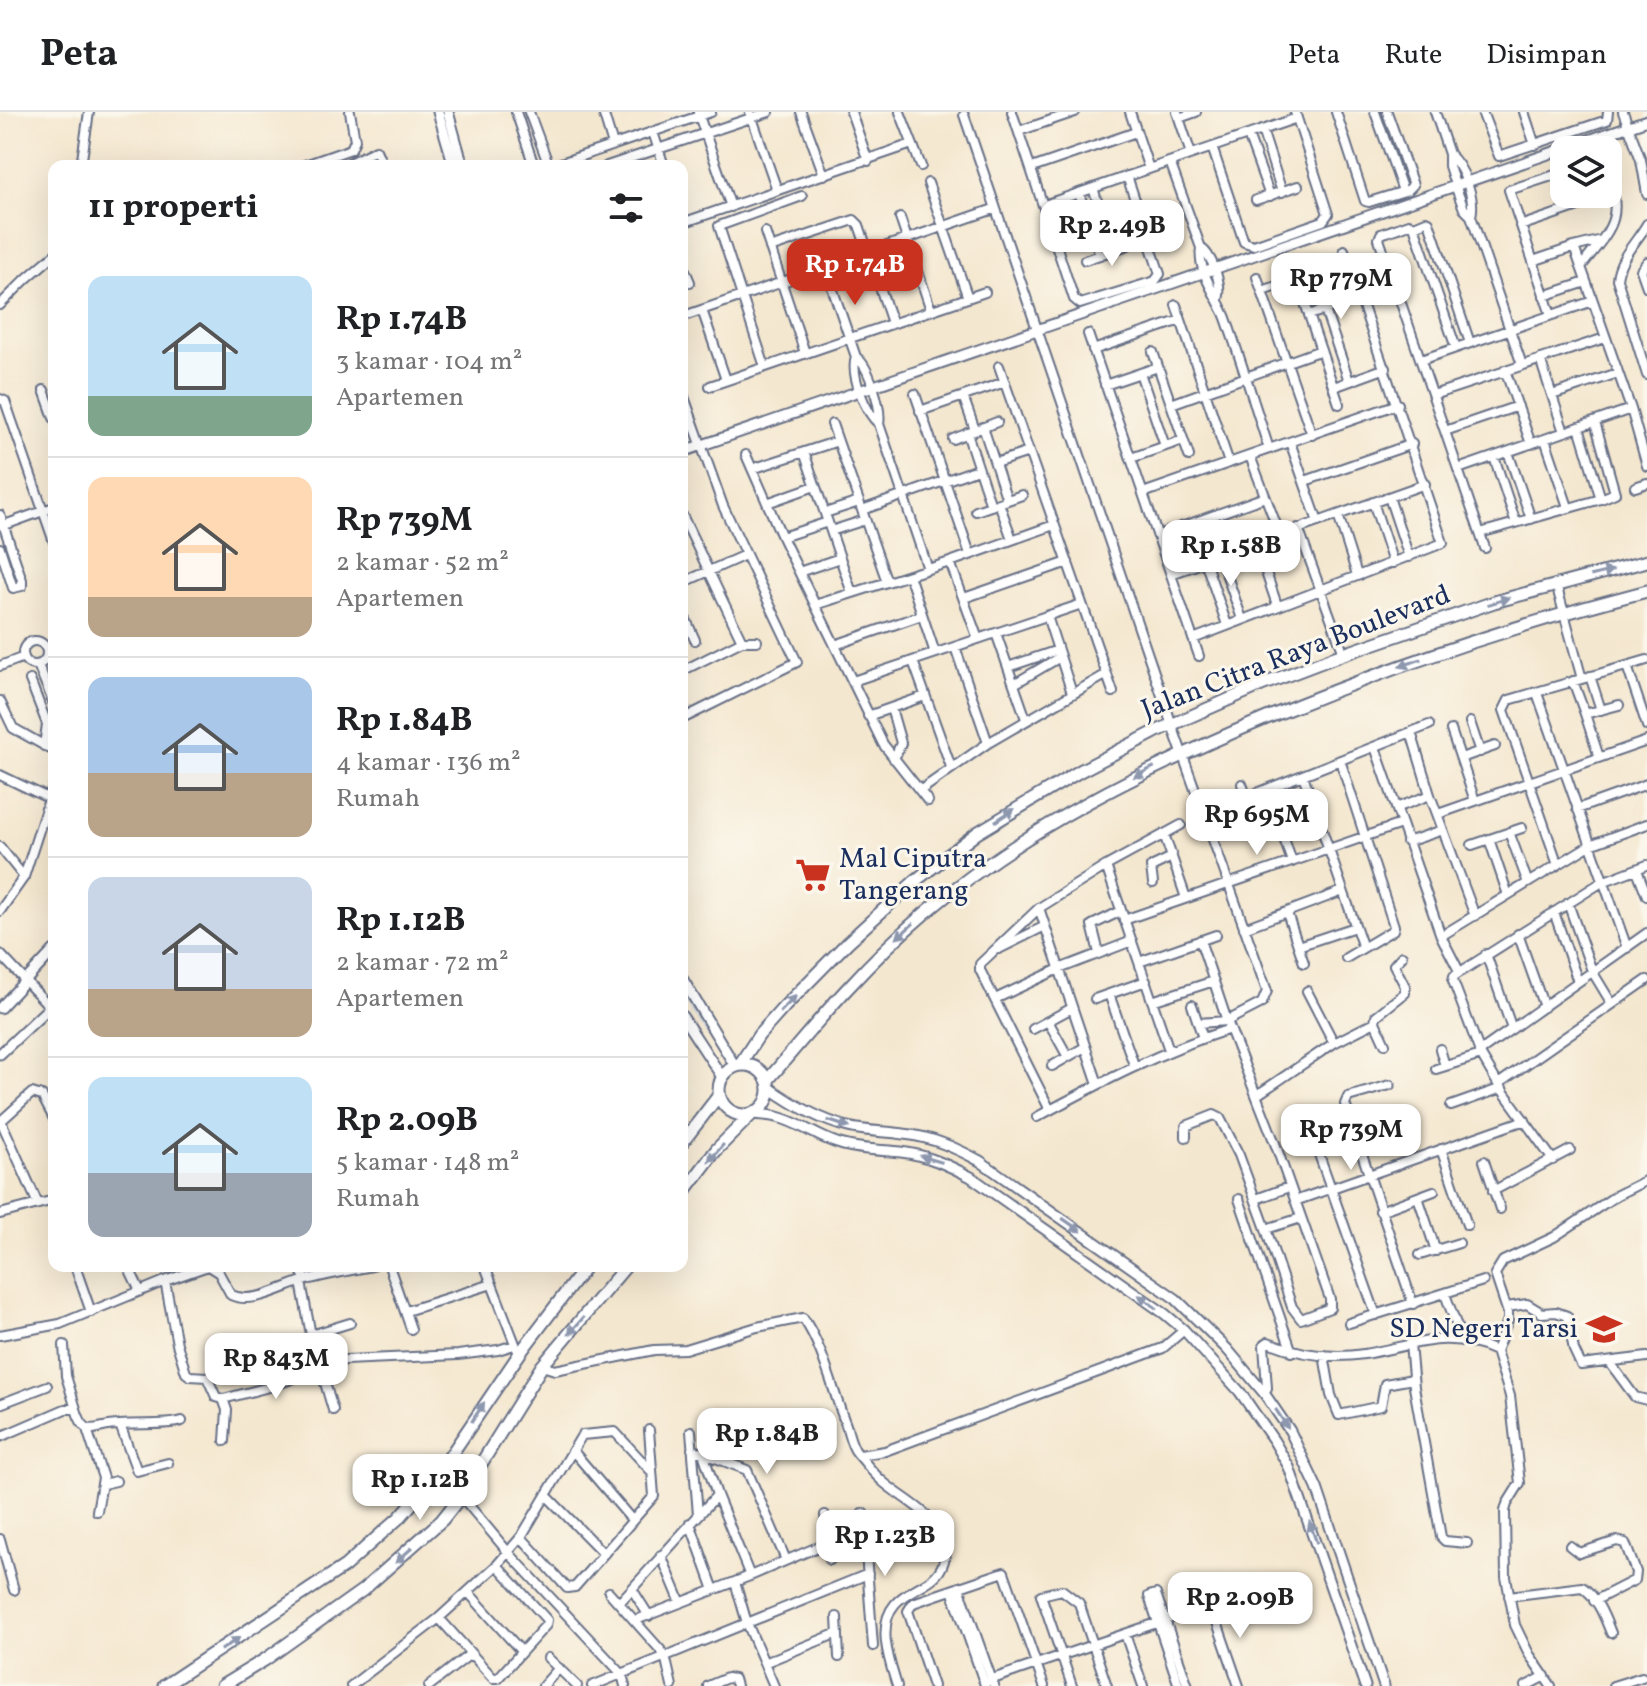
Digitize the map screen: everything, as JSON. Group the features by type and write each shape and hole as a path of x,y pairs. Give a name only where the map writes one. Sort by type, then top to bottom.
{"main road":[{"name":"Jalan Citra Raya Boulevard","path":"738,1065 759,1035 840,950 939,861 1034,797 1112,753 1264,684 1344,654 1453,615 1647,561"},
{"name":"Jalan Citra Raya Boulevard","path":"769,1084 887,946 952,891 1057,819 1153,767 1376,675 1564,612 1647,591"},
{"path":"688,1135 719,1095 722,1077 738,1065 760,1069 769,1084 766,1104 717,1149 688,1187"},
{"path":"719,1095 728,1110 744,1115 753,1114"},
{"path":"164,1686 262,1624 345,1566 400,1517 438,1474 517,1349 581,1272"},
{"path":"222,1686 266,1659 363,1590 442,1520 461,1496 542,1366 621,1272"}],"street":[{"path":"82,160 89,112"},
{"path":"319,160 351,149 355,140 350,112"},
{"path":"438,112 452,160"},
{"path":"448,112 461,160"},
{"path":"516,112 532,160"},
{"path":"529,112 549,160"},
{"path":"603,112 611,160"},
{"path":"569,160 711,112"},
{"path":"625,160 751,115 769,112"},
{"path":"801,112 824,175"},
{"path":"851,112 868,161"},
{"path":"900,112 921,166"},
{"path":"1012,112 1077,303 1083,305 1155,281 1160,274 1127,176"},
{"path":"1019,131 1052,116 1072,112"},
{"path":"1130,112 1149,169"},
{"path":"1191,154 1178,115 1196,112"},
{"path":"1336,112 1365,201 1369,202 1403,191 1412,187 1413,183 1387,112"},
{"path":"1375,112 1403,191"},
{"path":"1435,112 1449,154 1459,161 1463,206 1471,216 1522,365"},
{"path":"1482,112 1499,156 1607,120 1608,112"},
{"path":"1524,112 1535,145"},
{"path":"1623,112 1636,146 1647,194"},
{"path":"699,114 731,207"},
{"path":"751,115 777,190"},
{"path":"964,115 1172,725 1268,995 1262,1003 1228,1025 1134,1065 1037,1117"},
{"path":"1044,205 1127,176 1170,162 1191,154 1262,130 1296,115 1328,217 1254,245 1244,242 1212,147"},
{"path":"688,453 703,454 1039,335 1213,281 1462,189 1631,131 1647,120"},
{"path":"1262,130 1282,192"},
{"path":"653,132 662,160"},
{"path":"1032,168 1136,132"},
{"path":"1248,135 1270,196"},
{"path":"688,221 912,144"},
{"path":"355,160 376,150 382,160"},
{"path":"1170,162 1201,248 1208,253 1218,299 1269,449"},
{"path":"1550,177 1509,190 1551,315"},
{"path":"928,183 968,298"},
{"path":"1256,200 1298,186"},
{"path":"1093,188 1113,250"},
{"path":"1462,189 1473,203 1471,216"},
{"path":"1079,193 1100,255"},
{"path":"765,367 719,225 802,196"},
{"path":"1520,226 1573,208"},
{"path":"1581,267 1615,219 1615,208"},
{"path":"688,315 994,209"},
{"path":"900,218 931,310"},
{"path":"770,248 854,220 859,225 892,323"},
{"path":"1470,343 1429,222 1414,226 1409,224 1383,233 1379,239 1485,548"},
{"path":"1647,224 1627,252 1617,279 1647,375"},
{"path":"1414,226 1456,348"},
{"path":"765,232 805,353"},
{"path":"1533,261 1602,240"},
{"path":"1085,260 1128,245"},
{"path":"1574,247 1631,409 1647,466"},
{"path":"1193,639 1443,543 1344,250"},
{"path":"0,305 48,260"},
{"path":"1262,291 1349,262"},
{"path":"1647,262 1641,270 1647,287"},
{"path":"825,267 856,357 853,367 869,411 879,424"},
{"path":"1257,277 1312,435"},
{"path":"688,278 690,282"},
{"path":"1544,296 1586,282"},
{"path":"710,386 985,292"},
{"path":"1309,315 1362,297"},
{"path":"1421,360 1593,301"},
{"path":"1305,303 1339,404"},
{"path":"1176,305 1229,463"},
{"path":"702,310 726,380"},
{"path":"1325,310 1349,381"},
{"path":"1093,350 1181,320"},
{"path":"1088,334 1199,656"},
{"path":"1433,395 1605,338"},
{"path":"1171,404 1321,350"},
{"path":"1153,352 1189,456"},
{"path":"856,357 862,361 874,391 879,407 879,424 928,569"},
{"path":"1540,359 1564,432"},
{"path":"999,366 1113,692"},
{"path":"1105,385 1158,367"},
{"path":"1334,387 1386,368"},
{"path":"1505,370 1531,444"},
{"path":"1140,373 1165,446"},
{"path":"1552,395 1618,373"},
{"path":"920,411 1005,382"},
{"path":"44,390 48,401"},
{"path":"915,394 970,554"},
{"path":"963,396 975,430 995,463 999,503"},
{"path":"0,399 5,401 48,525"},
{"path":"1143,493 1398,404"},
{"path":"1445,431 1518,406"},
{"path":"688,409 745,555 797,662 688,716"},
{"path":"1458,469 1631,409"},
{"path":"953,439 997,422"},
{"path":"1480,533 1615,493 1595,422"},
{"path":"832,424 887,582"},
{"path":"1579,427 1601,499"},
{"path":"975,430 978,469 999,503 1012,539"},
{"path":"1545,439 1568,507"},
{"path":"1131,458 1183,440"},
{"path":"752,469 838,441"},
{"path":"1290,442 1318,522"},
{"path":"1305,481 1412,444"},
{"path":"804,452 852,593"},
{"path":"995,463 1029,452"},
{"path":"1508,452 1531,519"},
{"path":"746,455 868,716 894,759 928,801"},
{"path":"1250,456 1280,535"},
{"path":"1494,457 1516,523"},
{"path":"782,537 978,469"},
{"path":"1635,487 1647,483"},
{"path":"1171,574 1425,484"},
{"path":"767,503 815,486"},
{"path":"976,511 1022,495"},
{"path":"1159,535 1265,497"},
{"path":"1389,497 1409,557"},
{"path":"1373,502 1393,563"},
{"path":"2,526 48,509"},
{"path":"828,522 862,511"},
{"path":"0,515 22,586 13,588 0,548"},
{"path":"1338,515 1357,575"},
{"path":"815,605 1054,525"},
{"path":"688,527 742,641"},
{"path":"1298,528 1344,654"},
{"path":"1256,543 1277,605"},
{"path":"688,580 745,555"},
{"path":"1220,556 1242,619"},
{"path":"799,572 840,558"},
{"path":"1205,561 1227,625"},
{"path":"950,562 978,639"},
{"path":"964,598 1068,562"},
{"path":"909,575 935,653"},
{"path":"1556,584 1582,679 1585,714 1599,757"},
{"path":"853,681 1082,604"},
{"path":"835,645 922,615"},
{"path":"1047,616 1072,693"},
{"path":"688,630 695,640"},
{"path":"996,633 1026,719"},
{"path":"688,668 742,641 757,641"},
{"path":"48,646 41,642 29,643 24,649 24,657 29,664 38,665 45,660 48,652"},
{"path":"955,647 988,743"},
{"path":"1008,667 1059,654"},
{"path":"1014,684 1059,654"},
{"path":"0,666 24,657"},
{"path":"1558,865 1504,710 1509,700 1647,660"},
{"path":"913,661 951,767"},
{"path":"38,665 48,689"},
{"path":"1627,666 1647,722"},
{"path":"921,790 1026,719 1107,674"},
{"path":"1582,679 1601,710"},
{"path":"30,680 47,724 44,746"},
{"path":"1537,693 1627,948"},
{"path":"868,716 925,696"},
{"path":"0,701 10,725 48,748"},
{"path":"1585,714 1619,705"},
{"path":"891,708 901,743 894,759"},
{"path":"1470,722 1480,752"},
{"path":"1247,797 1429,725"},
{"path":"1451,730 1475,801"},
{"path":"1411,732 1430,795 1475,916"},
{"path":"1438,814 1647,741"},
{"path":"1461,758 1495,746"},
{"path":"1375,747 1441,936 1459,971"},
{"path":"1340,760 1394,927 1346,958"},
{"path":"0,775 48,798 24,877 0,911"},
{"path":"1303,775 1363,948"},
{"path":"1242,784 1257,827"},
{"path":"1577,809 1647,784"},
{"path":"1267,789 1292,862"},
{"path":"1396,808 1430,795"},
{"path":"1241,832 1278,820"},
{"path":"1099,953 1093,924 1186,898 1401,824"},
{"path":"1441,936 1590,845 1647,824"},
{"path":"1050,1110 979,968 980,964 1039,908 1106,866 1181,825"},
{"path":"1472,845 1522,828"},
{"path":"1407,842 1443,830"},
{"path":"1509,832 1528,883"},
{"path":"1164,834 1186,898"},
{"path":"1489,839 1508,895"},
{"path":"0,847 24,877"},
{"path":"1153,883 1151,867 1172,857"},
{"path":"1553,1160 1480,1054 1453,981 1459,971 1602,882 1647,865"},
{"path":"1106,866 1169,1050"},
{"path":"1637,870 1647,896"},
{"path":"1244,928 1343,891"},
{"path":"1568,903 1592,971 1612,1004"},
{"path":"1039,908 1098,1084"},
{"path":"1554,912 1578,982"},
{"path":"1287,913 1304,963"},
{"path":"997,950 1045,926"},
{"path":"1298,946 1355,927"},
{"path":"1440,1049 1440,1068 1480,1054 1647,933"},
{"path":"1518,934 1544,1007"},
{"path":"1139,962 1216,935"},
{"path":"1186,1137 1186,1126 1218,1115 1239,1155 1256,1199 1292,1307 1301,1319 1327,1310 1331,1304 1257,1095 1228,1025 1200,940"},
{"path":"995,999 1059,969 1132,941"},
{"path":"0,954 48,1002"},
{"path":"1486,954 1512,1029"},
{"path":"1385,1044 1375,1022 1376,1016 1405,993 1405,986 1394,965 1402,956"},
{"path":"0,1008 48,957"},
{"path":"1451,1106 1500,1086 1647,980"},
{"path":"1095,999 1146,981"},
{"path":"1152,1001 1214,981"},
{"path":"688,987 738,1065"},
{"path":"1307,991 1334,1043"},
{"path":"1109,994 1134,1065"},
{"path":"1192,1005 1203,1038"},
{"path":"0,1054 48,1008"},
{"path":"1033,1029 1072,1008"},
{"path":"1048,1021 1068,1057"},
{"path":"1257,1095 1334,1043 1375,1022"},
{"path":"1198,1023 1228,1025"},
{"path":"688,1025 722,1077"},
{"path":"1052,1066 1085,1047"},
{"path":"753,1114 779,1117 814,1136 840,1145 925,1156 946,1164 971,1177 1184,1330 1257,1415 1289,1467 1364,1686 1383,1682 1317,1488 1290,1431 1264,1393 1197,1317 1142,1274 967,1154 930,1138 872,1133 822,1119 769,1084"},
{"path":"1390,1085 1344,1100 1413,1304"},
{"path":"38,1204 1,1121 32,1093 42,1096 48,1108"},
{"path":"1356,1136 1412,1116"},
{"path":"1306,1118 1376,1315"},
{"path":"1295,1201 1525,1120"},
{"path":"1441,1149 1467,1225"},
{"path":"1493,1191 1570,1150"},
{"path":"1484,1161 1500,1209"},
{"path":"1551,1686 1520,1639 1506,1577 1505,1511 1520,1483 1520,1477 1510,1396 1496,1351 1508,1320 1507,1307 1498,1290 1495,1274 1503,1261 1554,1237 1617,1195 1647,1180"},
{"path":"1256,1199 1289,1187"},
{"path":"1380,1211 1434,1191"},
{"path":"1418,1197 1436,1251"},
{"path":"1239,1199 1292,1352"},
{"path":"0,1214 48,1202"},
{"path":"1266,1229 1301,1218"},
{"path":"1420,1255 1459,1243"},
{"path":"77,1272 91,1312"},
{"path":"131,1272 140,1291"},
{"path":"0,1335 34,1331 191,1272"},
{"path":"223,1272 231,1295 237,1297 272,1292 337,1272"},
{"path":"300,1272 319,1370 333,1410"},
{"path":"391,1272 411,1329"},
{"path":"165,1281 186,1373 207,1377 216,1397 223,1399 345,1360 517,1349 487,1272"},
{"path":"1349,1323 1483,1281"},
{"path":"406,1311 492,1284"},
{"path":"1445,1294 1462,1340"},
{"path":"1507,1307 1527,1304 1542,1313 1561,1312 1567,1316 1574,1350 1581,1365 1647,1357"},
{"path":"860,1455 885,1451 1163,1348 1197,1317"},
{"path":"542,1366 555,1370 654,1350 677,1350 757,1327 803,1318 813,1336 855,1450 881,1481 936,1525 945,1544 945,1558 932,1580 893,1605 886,1637 897,1686"},
{"path":"311,1335 350,1323"},
{"path":"1264,1393 1267,1388 1264,1345 1268,1342 1292,1352 1324,1355 1367,1354 1425,1340 1462,1340 1496,1351"},
{"path":"1410,1344 1413,1379 1441,1537 1445,1541 1467,1543"},
{"path":"64,1345 66,1376 81,1424 87,1429 182,1421"},
{"path":"1324,1355 1331,1395 1339,1415 1378,1408 1383,1402 1385,1384 1413,1379"},
{"path":"1610,1363 1635,1397 1647,1400"},
{"path":"0,1404 47,1386"},
{"path":"223,1399 227,1410 225,1441"},
{"path":"0,1437 65,1409 76,1409"},
{"path":"120,1425 137,1471 168,1463"},
{"path":"87,1429 103,1484 97,1511"},
{"path":"521,1537 569,1589 575,1587 654,1496 649,1430"},
{"path":"691,1431 698,1514"},
{"path":"351,1686 367,1681 497,1565 521,1537 582,1435 615,1432 652,1472"},
{"path":"692,1449 747,1470 786,1560"},
{"path":"573,1451 632,1520"},
{"path":"703,1453 750,1576"},
{"path":"438,1474 622,1674 625,1686"},
{"path":"103,1484 116,1481"},
{"path":"546,1495 604,1554"},
{"path":"620,1602 717,1495"},
{"path":"863,1513 873,1646"},
{"path":"825,1515 830,1560"},
{"path":"690,1523 714,1590"},
{"path":"0,1539 14,1590"},
{"path":"1570,1546 1579,1553 1617,1541 1625,1543 1636,1572 1635,1580 1594,1601"},
{"path":"636,1620 827,1543"},
{"path":"661,1555 681,1603"},
{"path":"439,1618 469,1655 495,1679 546,1625 547,1620 497,1565"},
{"path":"933,1686 908,1611 913,1603 1004,1572 1044,1686"},
{"path":"592,1686 868,1574"},
{"path":"735,1582 747,1623 774,1686"},
{"path":"956,1589 988,1683 1268,1585"},
{"path":"1509,1596 1582,1587 1603,1613 1611,1633"},
{"path":"632,1589 649,1616"},
{"path":"1072,1686 1041,1595 1056,1589 1079,1603 1107,1686"},
{"path":"468,1592 521,1651"},
{"path":"609,1592 665,1655 672,1686"},
{"path":"1211,1605 1239,1686"},
{"path":"837,1617 839,1657"},
{"path":"1161,1622 1179,1686"},
{"path":"1161,1622 1188,1686"},
{"path":"766,1662 838,1633"},
{"path":"1125,1634 1143,1686"},
{"path":"429,1686 469,1655"},
{"path":"548,1658 577,1686"},
{"path":"543,1686 559,1668"},
{"path":"1526,1686 1545,1676"},
{"path":"1613,1686 1642,1677"},
{"path":"708,1686 731,1678 736,1686"}],"waterway":[{"path":"688,1005 710,1036"}],"place":[{"name":"Mal Ciputra Tangerang","path":"813,875"},
{"name":"SD Negeri Tarsi","path":"1604,1329"}]}
